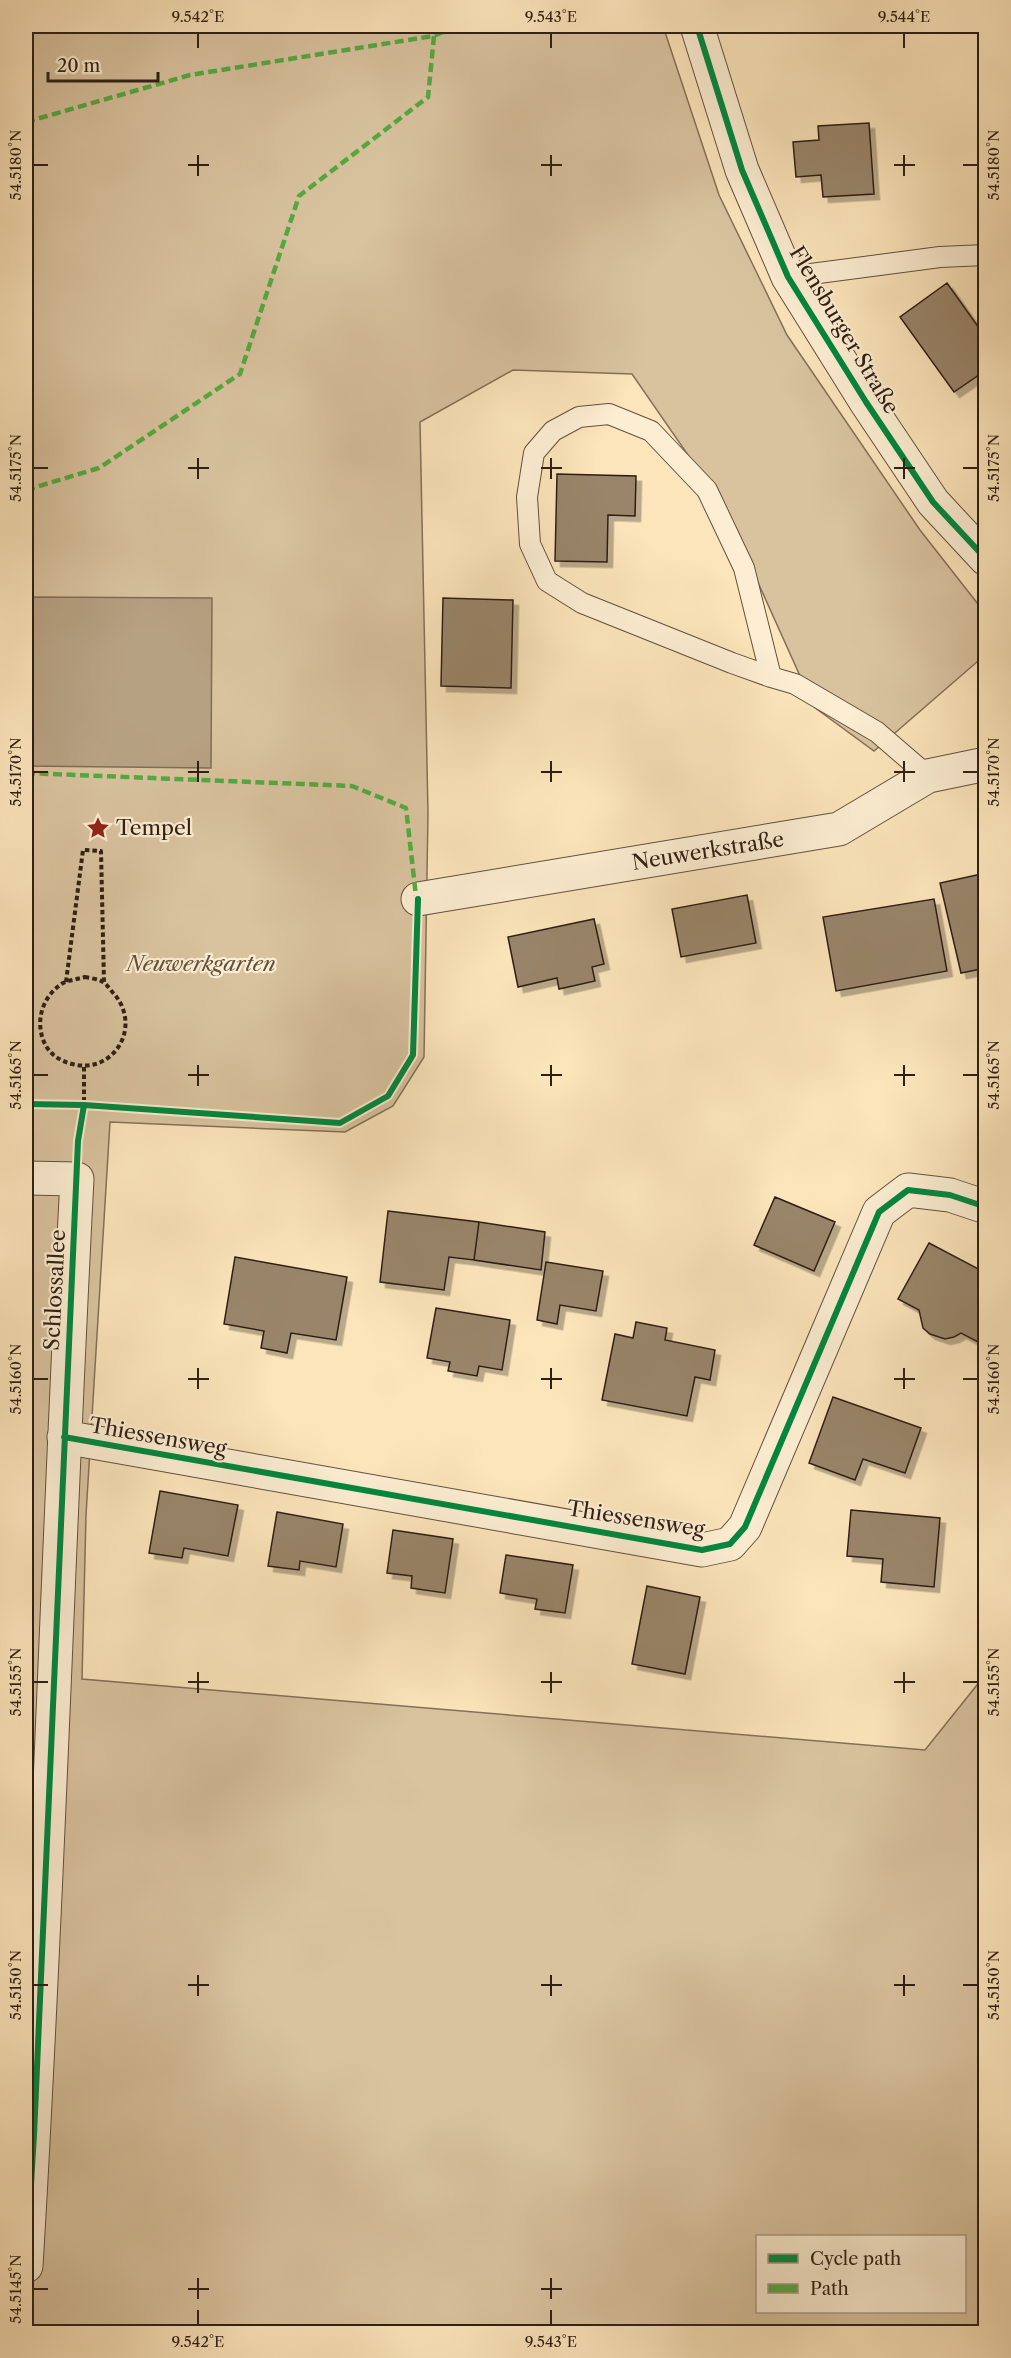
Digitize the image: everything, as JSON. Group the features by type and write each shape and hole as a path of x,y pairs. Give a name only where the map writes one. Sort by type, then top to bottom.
{"street":[{"name":"Flensburger Straße","path":"697,26 742,170 788,277 866,402 933,502 986,559"},
{"name":"Neuwerkstraße","path":"418,899 839,830 928,776 986,764"},
{"name":"Schlossallee","path":"26,1178 77,1179 63,1437 26,2266"},
{"name":"Thiessensweg","path":"63,1437 702,1550 730,1544 745,1527 879,1212 908,1190 950,1195 986,1207"}],"lane":[{"path":"788,277 940,257 986,255"},
{"path":"771,677 744,568 707,490 651,431 609,414 579,417 553,431 534,453 527,497 530,544 547,581 582,603 732,663 771,677 795,684 877,732 928,776"}],"path":[{"path":"66,982 83,849 101,851 104,982"},
{"path":"85,977 104,982 121,1003 126,1019 123,1039 112,1056 84,1067 63,1061 50,1053 41,1037 39,1022 42,1008 53,990 66,982 85,977"},
{"path":"84,1067 84,1105"}],"green space":[{"name":"Neuwerkgarten","path":"26,26 663,26 719,195 787,335 920,530 985,613 985,655 874,751 814,707 724,507 632,374 513,370 420,422 428,813 424,1057 393,1106 345,1132 110,1122 86,1515 82,1679 925,1750 985,1675 985,2332 26,2332"}],"shaded area":[{"path":"26,597 212,598 211,768 26,766"}],"building":[{"path":"869,123 874,194 823,197 821,175 796,177 793,142 819,140 818,126"},
{"path":"947,283 979,328 986,324 986,370 954,392 900,317"},
{"path":"557,474 636,476 635,516 608,515 607,562 555,561"},
{"path":"443,598 513,600 511,688 441,686"},
{"path":"986,873 986,968 961,973 940,883"},
{"path":"747,895 756,943 681,957 672,909"},
{"path":"934,899 947,971 836,991 823,917"},
{"path":"594,919 604,964 592,967 595,981 559,989 557,978 518,987 508,937"},
{"path":"775,1197 835,1222 814,1271 754,1245"},
{"path":"388,1211 479,1222 474,1260 449,1257 444,1290 380,1282"},
{"path":"479,1222 545,1232 541,1270 474,1260"},
{"path":"929,1243 986,1273 986,1338 982,1344 961,1333 945,1339 930,1334 923,1328 919,1310 898,1299"},
{"path":"235,1257 347,1277 336,1340 291,1333 287,1353 261,1348 264,1331 224,1324"},
{"path":"546,1262 603,1271 596,1311 560,1305 557,1324 537,1320"},
{"path":"436,1308 510,1320 502,1370 479,1366 477,1376 448,1371 450,1362 427,1358"},
{"path":"636,1322 667,1328 665,1340 715,1350 710,1380 695,1377 687,1416 602,1400 615,1334 633,1338"},
{"path":"833,1397 921,1428 905,1473 863,1459 855,1480 809,1463"},
{"path":"160,1491 238,1505 228,1556 184,1548 182,1558 149,1553"},
{"path":"851,1510 940,1518 934,1587 881,1582 883,1559 847,1556"},
{"path":"277,1512 343,1524 336,1567 300,1561 299,1570 268,1566"},
{"path":"393,1530 453,1539 445,1593 411,1588 412,1576 387,1573"},
{"path":"506,1555 573,1565 565,1613 535,1609 537,1599 500,1593"},
{"path":"647,1586 700,1597 685,1674 632,1664"}],"marked path":[{"path":"26,490 99,468 240,374 299,196 428,97 435,26"},
{"path":"26,122 190,75 433,36 457,26"},
{"path":"26,773 352,786 406,808 417,905"}],"cycle path":[{"path":"697,26 742,170 788,277 866,402 933,502 986,559"},
{"path":"84,1105 340,1123 388,1096 413,1055 418,899"},
{"path":"26,1104 84,1105 78,1141 34,2135 26,2266"},
{"path":"64,1437 702,1550 730,1544 745,1527 879,1212 908,1190 950,1195 986,1207"}],"place":[{"name":"Tempel","path":"98,828"}]}
